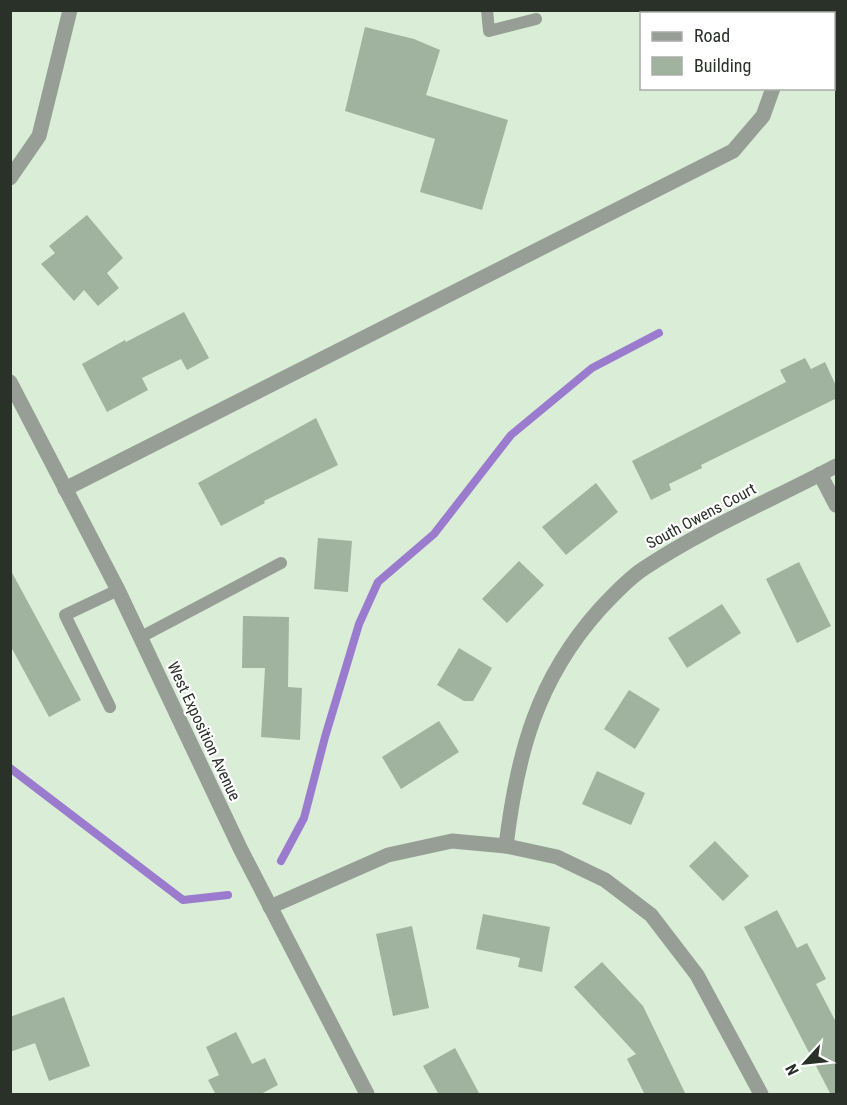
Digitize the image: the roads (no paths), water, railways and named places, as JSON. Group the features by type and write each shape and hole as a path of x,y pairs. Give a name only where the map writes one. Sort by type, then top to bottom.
{"street":[{"path":"10,178 39,136 70,10"},
{"path":"66,489 733,151 763,116 771,90"},
{"name":"West Exposition Avenue","path":"10,382 118,590 270,907 367,1095"},
{"name":"South Owens Court","path":"506,846 525,740 538,703 577,635 641,570 694,538 837,466"},
{"path":"820,474 837,505"},
{"path":"270,907 388,855 452,841 506,846 557,857 605,880 651,915 698,975 761,1095"}],"lane":[{"path":"487,10 489,31 536,19"},
{"path":"141,637 281,563"},
{"path":"110,707 65,615 118,590"}],"waterway":[{"path":"281,861 304,818 325,737 359,624 378,582 434,534 511,435 592,368 659,333"},
{"path":"10,768 183,900 228,895"}]}
